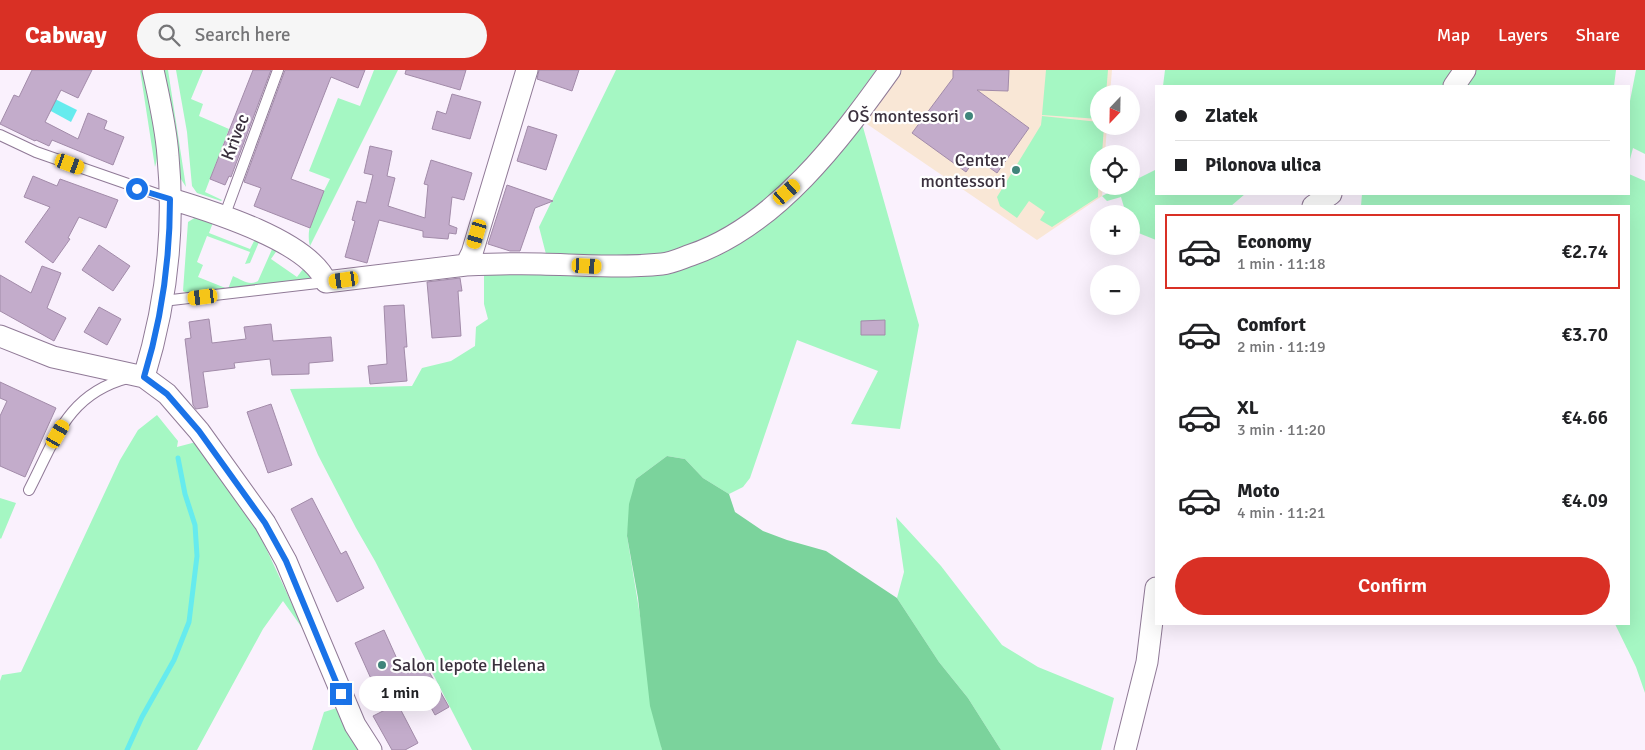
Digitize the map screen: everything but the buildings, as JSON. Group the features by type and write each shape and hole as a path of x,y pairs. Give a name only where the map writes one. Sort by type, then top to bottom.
{"street":[{"path":"144,377 163,301 170,241 168,155 153,70"},
{"path":"466,264 472,253 527,70"},
{"path":"170,199 224,217 284,243 319,269 326,282 466,264 540,264 603,267 664,264 708,249 734,235 799,181 850,126 890,70"},
{"path":"1455,85 1465,70"},
{"path":"1315,205 1330,195"},
{"path":"0,336 53,356 144,377 167,394 199,431 265,523 286,561 355,725 371,750"},
{"path":"1124,750 1147,662 1155,596"}],"lane":[{"name":"Krivec","path":"224,217 278,70"},
{"path":"0,135 36,152 170,199"},
{"path":"163,301 326,282"},
{"path":"29,490 58,434 81,400 116,382 144,377"}],"shaded area":[{"name":"Center montessori","path":"897,70 1112,70 1111,85 1090,85 1090,135 1106,135 1106,145 1090,145 1090,195 1102,196 1037,240 861,120"}],"green space":[{"path":"140,70 145,74 154,121 157,146 155,167"},
{"path":"163,70 168,70 186,187 179,176"},
{"path":"176,70 203,70 191,99 203,104 199,116 229,129 205,192 221,201 197,193 192,186 187,132"},
{"path":"374,70 398,70 310,246 309,230 311,221 330,179 309,171 338,98 360,106"},
{"path":"616,70 876,70 809,158 783,185 755,209 725,230 692,246 652,257 547,258 539,227"},
{"path":"1046,70 1108,70 1107,85 1090,85 1090,118 1042,115"},
{"path":"1165,70 1458,70 1448,85 1163,85"},
{"path":"1472,70 1616,70 1614,85 1461,85"},
{"path":"1636,70 1645,70 1645,154 1633,148 1630,159 1630,101"},
{"path":"1042,116 1090,121 1090,135 1103,135 1103,145 1090,145 1090,195 1098,195 1098,197 1052,227 1040,220 1045,212 1029,201 1017,218 1000,206 997,197 1041,125"},
{"path":"861,120 919,325 900,429 851,424 878,371 797,340 750,478 743,487 729,494 703,478 685,459 667,456 636,479 627,536 662,750 472,750 318,455 290,389 412,386 422,368 451,361 475,346 476,327 488,319 484,304 484,275 539,274 718,254"},
{"path":"1155,170 1155,195 1244,195 1232,205 1155,205 1155,240 1140,234 1140,205 1123,205 1121,197 1107,201 1102,196 1140,195 1140,178"},
{"path":"1630,174 1645,181 1645,693 1636,667 1615,625 1630,625 1630,205 1361,205 1362,195 1630,195"},
{"path":"196,217 214,220 209,233 250,249 256,237 259,242 250,263 245,264 250,252 207,236 197,262 203,265 198,277 228,289 233,276 245,282 252,283 258,281 273,247 280,246 271,259 297,277 306,265 311,277 309,279 189,294 183,291 188,222"},
{"path":"157,415 178,441 177,447 196,442 258,531 305,632 283,601 263,629 197,750 0,750 0,681 2,675 21,672 120,460 138,430"},
{"path":"667,456 685,459 703,478 729,494 735,512 763,531 826,551 897,598 939,662 968,698 1001,750 662,750 650,706 638,598 627,536 629,504 636,479"},
{"path":"0,498 16,503 1,539 0,538"},
{"path":"896,517 941,566 1002,645 1038,667 1114,698 1101,750 1001,750 968,698 939,662 897,598 904,572"},
{"path":"337,708 359,750 312,750 324,712"}],"water":[{"path":"55,99 77,110 71,122 49,110"}],"waterway":[{"path":"127,750 142,717 174,660 189,622 197,556 195,525 185,494 178,458"}],"place":[{"name":"OŠ montessori","path":"969,116"},
{"name":"Center montessori","path":"1016,170"},
{"name":"Salon lepote Helena","path":"382,665"}],"route":[{"path":"137,189 170,199 168,270 157,329 144,377 167,394 199,431 265,523 286,561 341,694"}]}
